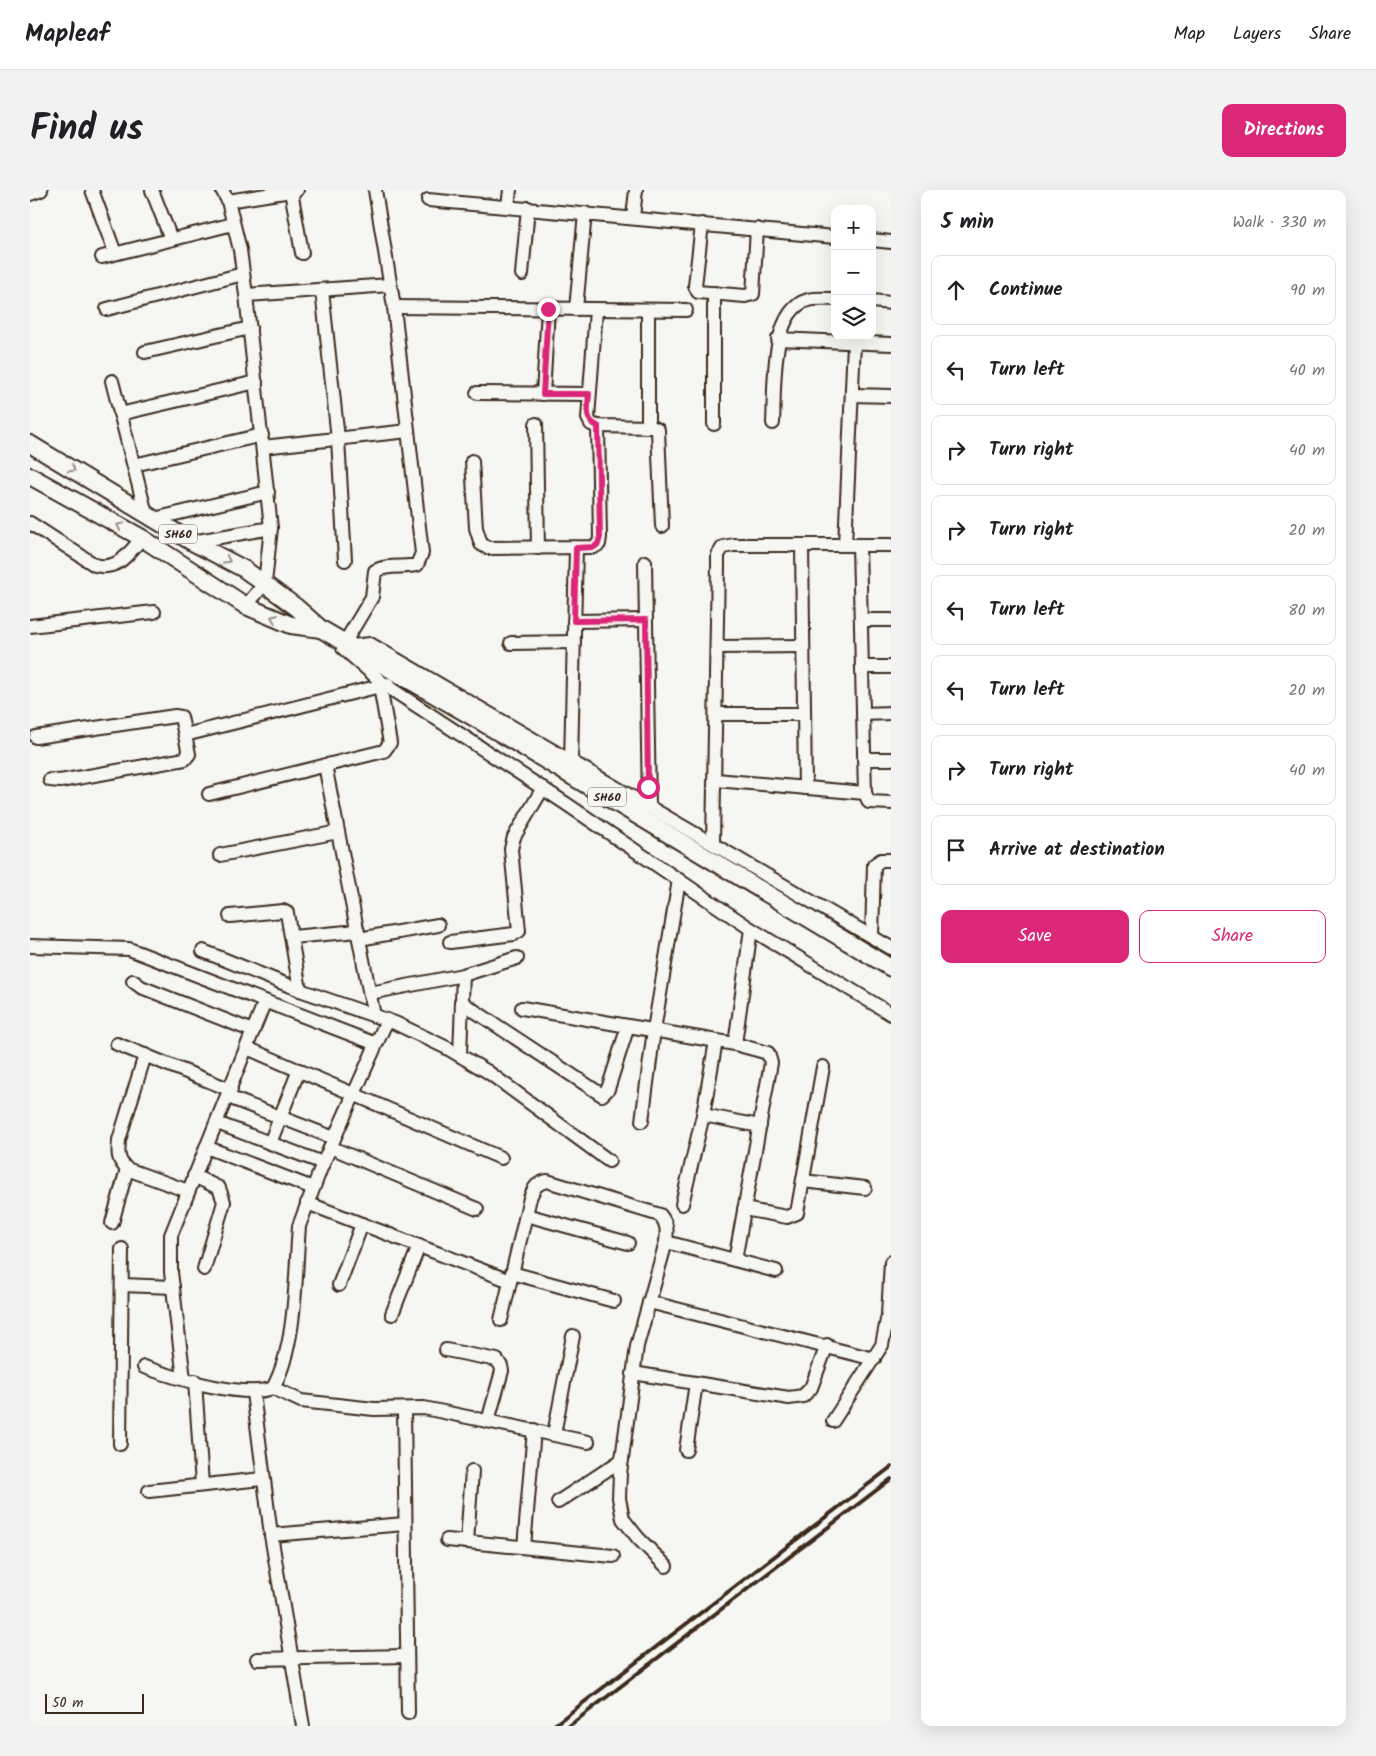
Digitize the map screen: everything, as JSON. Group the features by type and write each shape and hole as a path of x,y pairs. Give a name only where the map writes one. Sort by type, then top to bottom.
{"main road":[{"name":"SH60","path":"30,444 192,542 244,569 265,583 321,629 891,968"},
{"name":"SH60","path":"30,476 142,538 246,606 291,625 321,629"}],"street":[{"path":"30,194 41,190"},
{"path":"92,190 109,255 233,224"},
{"path":"152,190 171,239"},
{"path":"246,606 265,583 271,528 246,295 233,224 225,195 294,190 302,254"},
{"path":"375,190 394,307 422,553 418,565 403,568 382,567 375,571 372,597 349,644 370,644 891,948"},
{"path":"508,206 510,190"},
{"path":"633,218 636,190"},
{"path":"428,200 831,237"},
{"path":"522,274 528,208"},
{"path":"576,309 585,213"},
{"path":"702,224 695,286 698,292 744,296 753,294 756,229"},
{"path":"876,240 891,242"},
{"path":"107,309 243,274"},
{"path":"246,295 390,286"},
{"path":"322,290 338,439 345,560"},
{"path":"714,293 714,424"},
{"path":"773,423 778,339 785,321 801,304 808,300 831,299"},
{"path":"876,302 891,303"},
{"path":"394,307 686,310"},
{"path":"543,394 548,309"},
{"path":"596,310 588,418 591,424 598,426 648,426 656,428 660,434 662,526"},
{"path":"648,310 648,426"},
{"path":"145,352 250,328"},
{"path":"778,339 891,344"},
{"path":"845,546 854,343"},
{"path":"112,381 134,465 150,516 268,492"},
{"path":"120,414 256,382"},
{"path":"477,393 589,394"},
{"path":"852,395 891,396"},
{"path":"536,424 538,548"},
{"path":"472,461 476,528 481,544 488,548 594,547 598,544 598,426"},
{"path":"134,465 262,441 338,439 408,431"},
{"path":"30,524 101,566 122,562 142,538"},
{"path":"192,542 271,528"},
{"path":"713,843 716,780 718,555 722,547 734,545 891,545"},
{"path":"802,545 805,788"},
{"path":"859,545 865,793 868,802 891,804"},
{"path":"571,761 576,548"},
{"path":"645,562 649,806"},
{"path":"30,626 154,612"},
{"path":"574,621 646,620"},
{"path":"861,620 891,620"},
{"path":"321,629 383,685 542,788 751,929 891,1014"},
{"path":"511,643 574,642"},
{"path":"718,648 803,646"},
{"path":"862,666 891,666"},
{"path":"185,735 408,679"},
{"path":"209,794 384,751 390,743 383,685"},
{"path":"863,714 891,713"},
{"path":"717,714 804,714"},
{"path":"36,737 178,716 185,735 189,754 185,759 60,781 50,780"},
{"path":"864,759 891,759"},
{"path":"274,1388 282,1373 288,1343 299,1226 323,1163 376,1044 380,1018 370,993 325,766"},
{"path":"716,780 865,793"},
{"path":"450,942 514,934 519,931 511,850 514,837 542,788"},
{"path":"220,855 338,832"},
{"path":"872,936 874,865 881,860 891,860"},
{"path":"642,1121 654,1030 679,880"},
{"path":"230,916 283,911 287,913 300,990"},
{"path":"292,937 358,935 438,925"},
{"path":"735,1044 751,929"},
{"path":"30,946 129,949 376,1044"},
{"path":"203,951 300,990 380,1018 460,1055 488,1072 609,1162"},
{"path":"370,993 463,975 517,958"},
{"path":"460,1055 463,975"},
{"path":"133,981 141,987 253,1031"},
{"path":"202,1485 190,1380 173,1286 171,1235 265,1001"},
{"path":"462,1002 596,1094 602,1095 608,1090 628,1026"},
{"path":"522,1008 735,1044 761,1050 771,1056 735,1260"},
{"path":"682,1204 703,1115 716,1041"},
{"path":"118,1044 229,1093 477,1209"},
{"path":"247,1048 501,1158"},
{"path":"145,1055 119,1140 118,1154 121,1163 128,1169 188,1191"},
{"path":"744,1210 787,1217 794,1216 797,1213 823,1067"},
{"path":"270,1143 299,1070"},
{"path":"703,1115 760,1126"},
{"path":"217,1123 323,1163"},
{"path":"206,1147 313,1188"},
{"path":"112,1223 128,1169"},
{"path":"194,1176 219,1188 224,1202 204,1269"},
{"path":"803,1180 865,1188"},
{"path":"501,1320 526,1215 534,1187 540,1182 547,1181 660,1215 667,1228 666,1242 637,1346 619,1498 623,1519 638,1538 666,1566"},
{"path":"307,1203 420,1246 511,1277 614,1301"},
{"path":"526,1215 628,1243"},
{"path":"339,1285 362,1224"},
{"path":"666,1242 776,1270"},
{"path":"392,1314 420,1246"},
{"path":"120,1444 122,1249"},
{"path":"833,1420 882,1345 889,1315 891,1262"},
{"path":"122,1285 173,1286"},
{"path":"649,1302 827,1345 874,1359"},
{"path":"554,1434 573,1336"},
{"path":"633,1373 789,1398 803,1396 811,1388 827,1345"},
{"path":"446,1350 497,1360 501,1366 502,1371 488,1421"},
{"path":"144,1367 190,1380 253,1393 274,1388 301,1401 374,1408 424,1408 588,1442"},
{"path":"686,1450 696,1383"},
{"path":"253,1393 262,1479 303,1726"},
{"path":"404,1408 408,1712"},
{"path":"524,1547 534,1430"},
{"path":"558,1502 622,1460"},
{"path":"467,1542 472,1472"},
{"path":"150,1491 262,1479"},
{"path":"271,1536 405,1524"},
{"path":"447,1540 613,1556"},
{"path":"257,1659 407,1656"}],"railway":[{"path":"553,1726 891,1467"},
{"path":"569,1726 891,1479"}],"route":[{"path":"548,309 543,394 589,394 588,418 591,424 598,426 600,537 598,544 594,547 576,548 574,621 646,620 648,787"}]}
